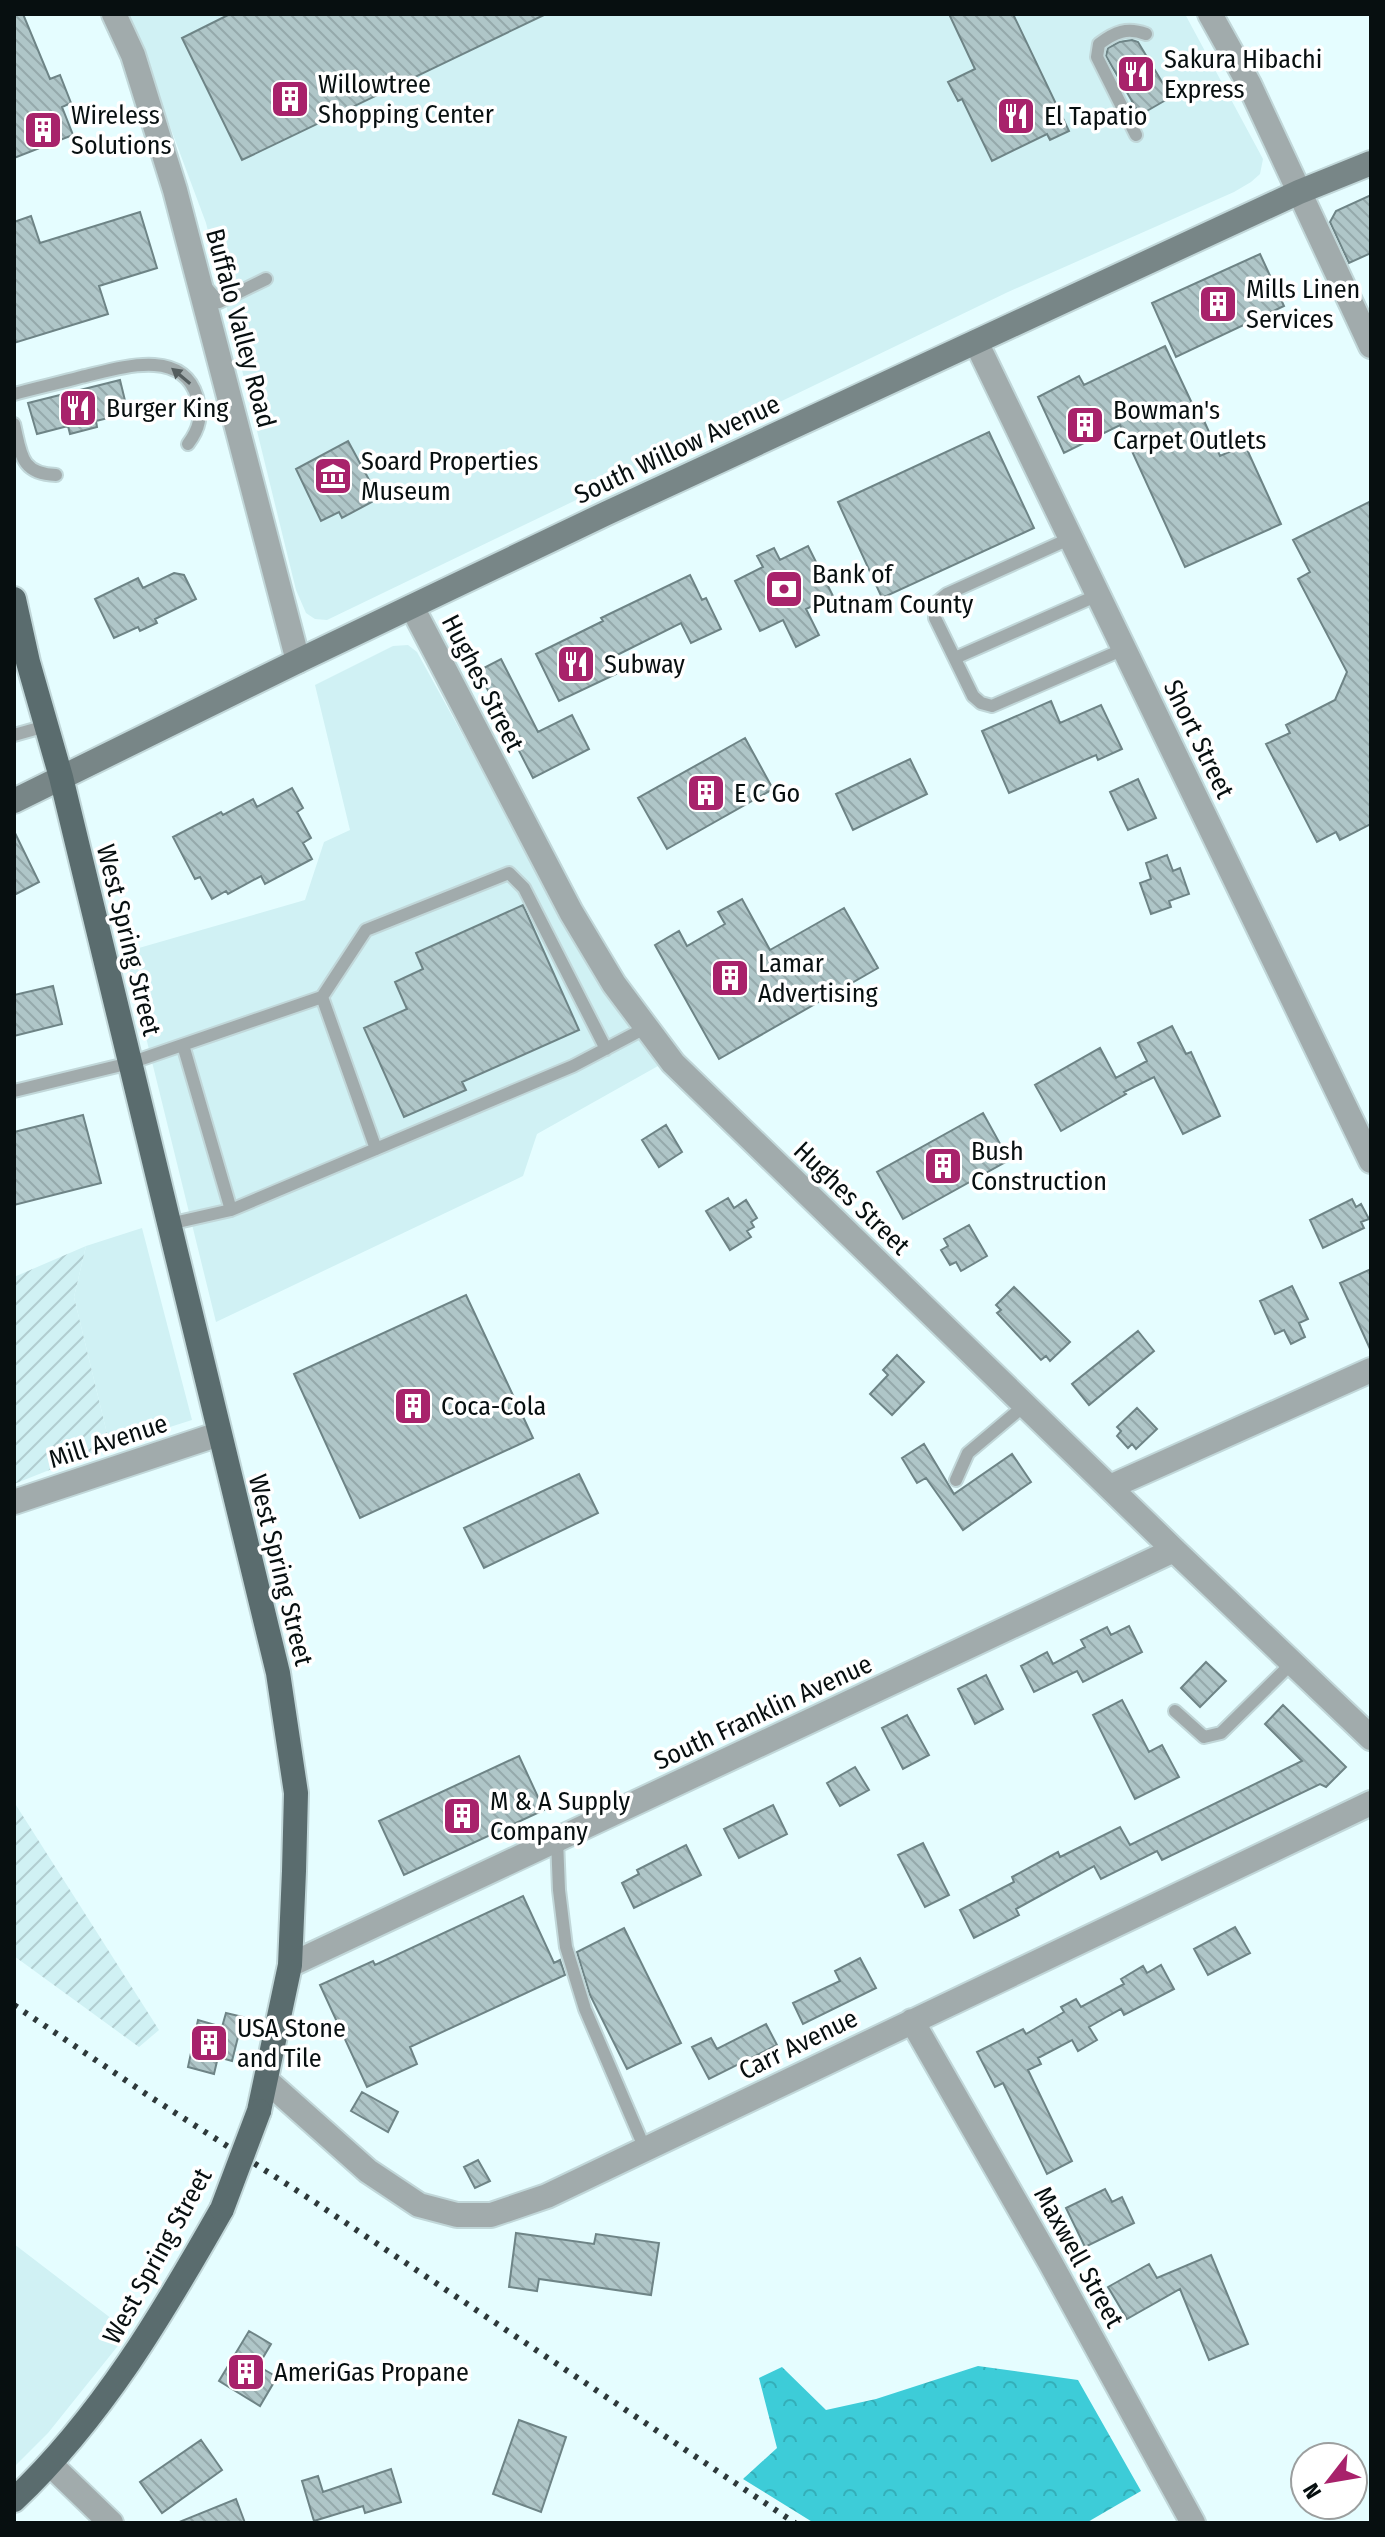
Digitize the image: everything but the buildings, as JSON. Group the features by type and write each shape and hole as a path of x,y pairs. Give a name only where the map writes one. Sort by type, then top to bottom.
{"main road":[{"name":"South Willow Avenue","path":"14,801 631,502 1299,192 1371,163"},
{"name":"West Spring Street","path":"14,599 21,665 46,726 61,777 278,1673 296,1793 290,1965 259,2111 222,2209 140,2349 51,2465 14,2500"}],"street":[{"name":"Buffalo Valley Road","path":"114,14 133,55 170,175 298,661"},
{"path":"1210,14 1249,84 1371,346"},
{"name":"Short Street","path":"976,342 1371,1161"},
{"name":"Hughes Street","path":"412,607 571,912 614,984 673,1063 1371,1738"},
{"path":"1110,1487 1369,1375"},
{"name":"Mill Avenue","path":"14,1502 219,1434"},
{"name":"South Franklin Avenue","path":"290,1965 1174,1550"},
{"name":"Carr Avenue","path":"267,2081 368,2171 419,2205 457,2215 491,2215 547,2196 1371,1803"},
{"name":"Maxwell Street","path":"912,2021 1050,2262 1193,2523"},
{"path":"51,2465 111,2523"}],"lane":[{"path":"1136,135 1097,57 1099,44 1122,30 1146,34"},
{"path":"199,280 219,302 266,279"},
{"path":"14,400 19,392 137,364 171,367 183,375 195,390 201,412 197,431 188,444"},
{"path":"14,424 22,456 30,470 42,475 56,475"},
{"path":"1071,538 947,594 936,603 935,618 973,696 981,703 992,706 1124,649"},
{"path":"955,658 1098,595"},
{"path":"14,735 46,726"},
{"path":"14,1091 130,1063 322,997 366,930 509,873 524,888 606,1049"},
{"path":"322,997 376,1149"},
{"path":"169,1224 231,1210 573,1066 647,1027"},
{"path":"183,1045 231,1210"},
{"path":"956,1480 968,1453 1025,1405"},
{"path":"1175,1711 1204,1737 1221,1733 1292,1663"},
{"path":"557,1840 566,1947 585,2009 645,2149"}],"shaded area":[{"name":"Willowtree Shopping Center","path":"128,14 1185,14 1263,159 1260,174 1234,192 1008,292 327,620 315,619 306,613 296,590 206,223"},
{"path":"408,645 417,652 594,974 658,1066 537,1134 523,1176 216,1322 125,952 305,900 324,842 350,830 315,685 393,646"},
{"path":"142,1228 192,1420 110,1446 74,1297 86,1246"},
{"path":"86,1246 74,1297 110,1446 14,1484 14,1277"},
{"path":"14,1802 159,2030 139,2047 14,1956"},
{"path":"14,2244 129,2332 48,2433 14,2467"}],"green space":[{"path":"978,2366 1078,2380 1141,2491 1086,2523 814,2523 743,2479 777,2448 759,2378 782,2367 826,2410 876,2399"}],"railway":[{"path":"14,2005 795,2523"}],"place":[{"name":"Sakura Hibachi Express","path":"1136,74"},
{"name":"Willowtree Shopping Center","path":"290,99"},
{"name":"El Tapatio","path":"1016,116"},
{"name":"Wireless Solutions","path":"43,130"},
{"name":"Mills Linen Services","path":"1218,304"},
{"name":"Burger King","path":"78,408"},
{"name":"Bowman's Carpet Outlets","path":"1085,425"},
{"name":"Soard Properties Museum","path":"333,476"},
{"name":"Bank of Putnam County","path":"784,589"},
{"name":"Subway","path":"576,664"},
{"name":"E C Go","path":"706,793"},
{"name":"Lamar Advertising","path":"730,978"},
{"name":"Bush Construction","path":"943,1166"},
{"name":"Coca-Cola","path":"413,1406"},
{"name":"M & A Supply Company","path":"462,1816"},
{"name":"USA Stone and Tile","path":"209,2043"},
{"name":"AmeriGas Propane","path":"246,2372"}]}
